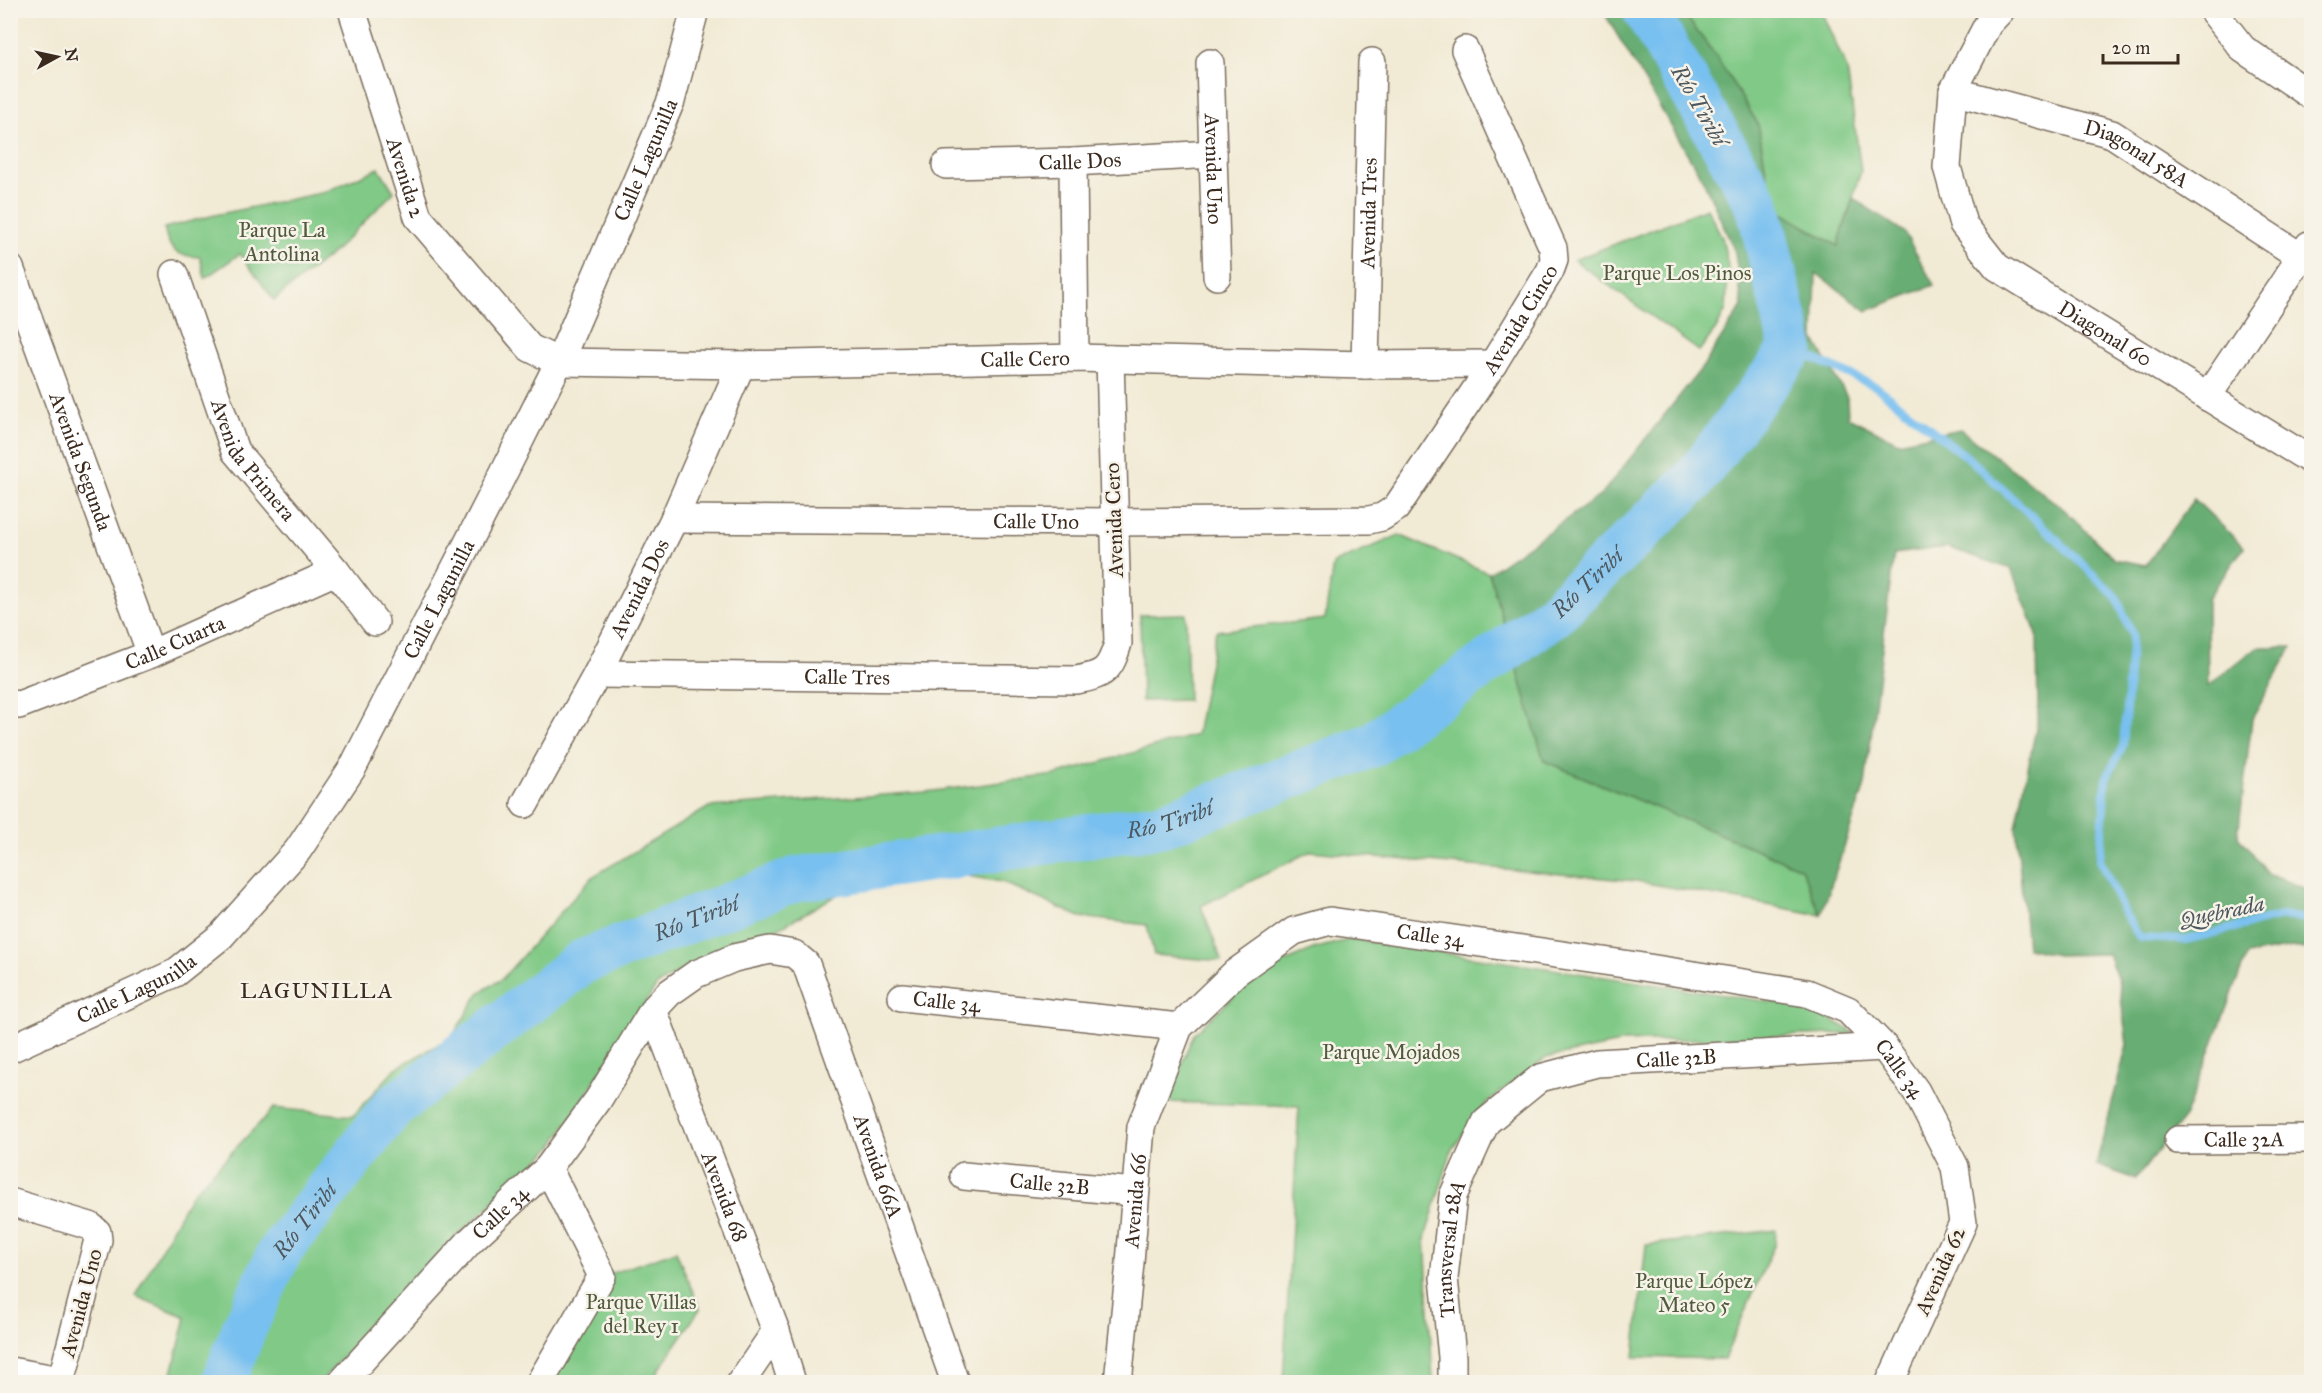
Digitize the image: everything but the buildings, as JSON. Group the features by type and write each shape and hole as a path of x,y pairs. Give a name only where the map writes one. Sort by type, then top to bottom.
{"street":[{"name":"Avenida 2","path":"352,10 418,216 530,348 558,362"},
{"name":"Calle Lagunilla","path":"10,1050 175,973 221,936 298,850 352,767 493,494 558,362 671,101 695,10"},
{"path":"1953,91 1988,24 2001,10"},
{"path":"2212,10 2243,49 2312,96"},
{"name":"Avenida Cinco","path":"1396,508 1493,364 1550,271 1554,260 1553,248 1465,50"},
{"name":"Avenida Tres","path":"1365,365 1372,62"},
{"name":"Avenida Uno","path":"1210,63 1217,276"},
{"name":"Diagonal 60","path":"1953,91 1947,167 1963,224 1997,267 2312,461"},
{"name":"Diagonal 58A","path":"1953,91 2112,134 2305,251 2207,397"},
{"name":"Calle Dos","path":"946,165 1073,162 1213,154"},
{"path":"1073,162 1075,358"},
{"name":"Avenida Segunda","path":"10,267 150,654"},
{"name":"Avenida Primera","path":"174,274 235,451 336,571 375,622"},
{"name":"Calle Cero","path":"558,362 741,365 1075,358 1365,365 1493,364"},
{"name":"Avenida Cero","path":"1099,676 1113,661 1118,643 1110,359"},
{"name":"Avenida Dos","path":"525,804 597,674 674,519 741,365"},
{"name":"Calle Uno","path":"674,519 1114,522 1369,520 1382,517 1396,508"},
{"name":"Calle Cuarta","path":"11,705 19,705 150,654 336,571"},
{"name":"Calle Tres","path":"597,674 1077,680 1099,676"},
{"name":"Calle 34","path":"902,997 1179,1027 1235,973 1294,931 1330,921 1624,963 1807,993 1848,1010 1884,1047 1916,1091 1932,1124"},
{"name":"Calle 34","path":"342,1383 471,1240 548,1168 598,1100 653,1010 669,993 696,974 734,958 770,950 794,954"},
{"name":"Avenida 66A","path":"794,954 806,964 955,1383"},
{"name":"Avenida 68","path":"653,1010 776,1331 792,1383"},
{"name":"Avenida 66","path":"1118,1383 1141,1126 1179,1027"},
{"name":"Calle 32B","path":"1486,1122 1540,1078 1597,1063 1884,1047"},
{"name":"Transversal 28A","path":"1452,1383 1452,1358 1444,1278 1453,1196 1486,1122"},
{"name":"Avenida 62","path":"1890,1383 1963,1223 1955,1167 1932,1124"},
{"name":"Calle 32A","path":"2178,1140 2312,1139"},
{"path":"540,1383 602,1276 548,1168"},
{"name":"Calle 32B","path":"964,1176 1135,1192"},
{"name":"Avenida Uno","path":"10,1202 90,1226 97,1232 98,1240 61,1381"},
{"path":"741,1383 776,1331"},
{"path":"10,1371 61,1381"}],"green space":[{"path":"1603,11 1682,11 1715,55 1758,124 1772,207 1838,246 1853,198 1904,232 1934,285 1867,311 1816,273 1814,339 1847,397 1848,417 1898,442 1960,429 2066,511 2114,559 2146,565 2194,499 2244,547 2207,599 2208,686 2257,647 2292,647 2252,719 2238,836 2268,874 2311,891 2311,950 2293,947 2247,955 2185,1116 2136,1179 2096,1165 2127,1045 2119,983 2108,954 2057,955 2027,948 2016,827 2038,718 2037,635 2011,569 1947,547 1894,554 1865,785 1821,915 1801,868 1544,761 1489,573 1601,495 1704,365 1742,306 1735,252 1703,180"},
{"path":"1682,11 1821,11 1847,69 1861,171 1838,246 1772,207 1758,124 1715,55"},
{"name":"Parque La Antolina","path":"379,168 394,192 334,252 274,300 240,254 205,278 200,257 185,256 175,252 166,236 164,228 325,192"},
{"name":"Parque Los Pinos","path":"1707,208 1722,237 1728,266 1726,309 1716,329 1699,351 1574,260"},
{"path":"1399,535 1489,573 1544,761 1801,868 1821,915 1636,881 1311,851 1201,906 1222,961 1154,955 1147,925 1080,917 1002,882 944,872 856,884 779,928 717,950 657,985 552,1147 441,1251 320,1382 170,1382 186,1317 135,1296 191,1195 274,1108 353,1116 396,1068 452,1037 479,993 502,979 592,877 709,807 926,792 1055,775 1196,735 1216,631 1325,619 1333,564"},
{"path":"1186,614 1188,700 1142,701 1140,615"},
{"name":"Parque Mojados","path":"1352,939 1811,1008 1855,1033 1625,1042 1546,1058 1487,1102 1452,1149 1425,1238 1433,1382 1283,1382 1299,1106 1166,1102 1194,1034 1254,977 1313,949"},
{"name":"Parque López Mateo 5","path":"1776,1230 1775,1243 1724,1359 1634,1357 1646,1245"},
{"name":"Parque Villas del Rey 1","path":"676,1251 700,1309 651,1382 548,1382 609,1274"}],"waterway":[{"name":"Río Tiribí","path":"224,1382 244,1329 280,1251 392,1108 582,962 796,879 1162,825 1372,745 1552,616 1692,482 1792,349 1758,205 1645,10"},
{"name":"Quebrada","path":"1792,349 1875,386 1971,460 2117,598 2132,635 2123,746 2106,779 2100,860 2122,909 2140,938 2186,940 2281,916 2312,919"}],"district":[{"name":"LAGUNILLA","path":"317,990"}]}
